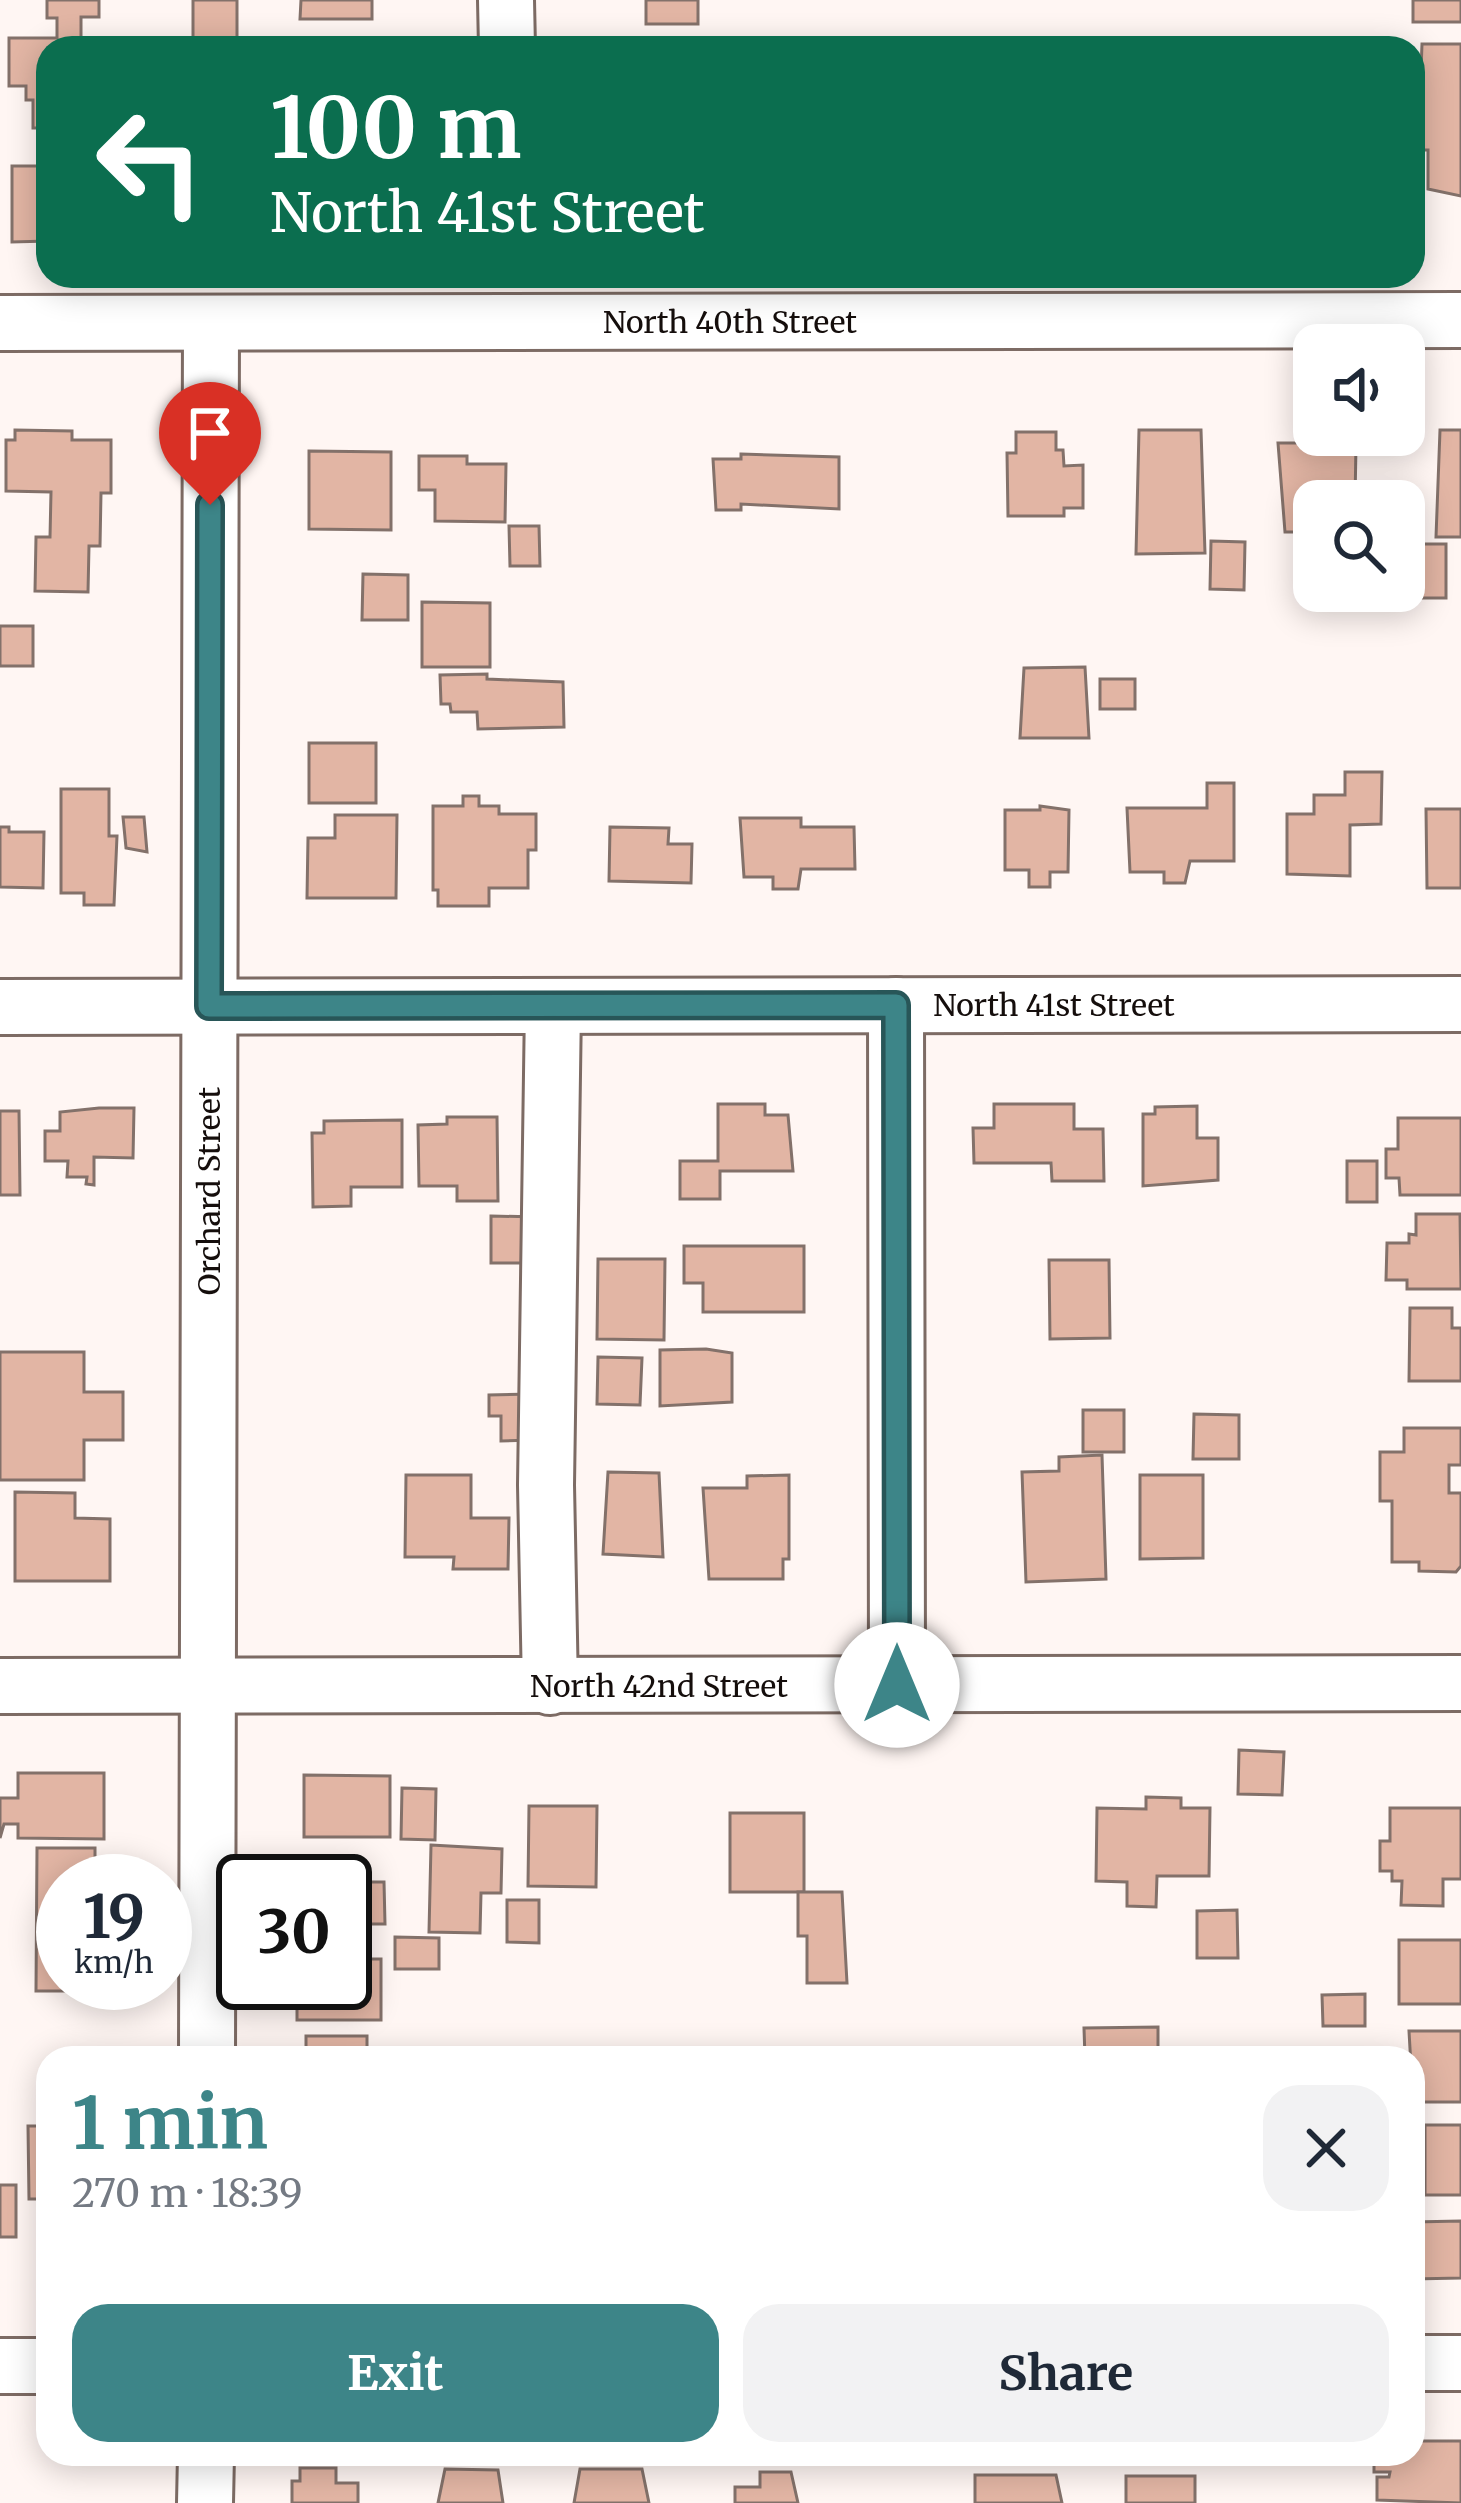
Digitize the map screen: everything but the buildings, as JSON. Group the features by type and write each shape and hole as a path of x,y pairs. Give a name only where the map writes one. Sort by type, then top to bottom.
{"street":[{"path":"506,0 507,36"},
{"name":"North 40th Street","path":"0,323 211,323 508,299 1461,320"},
{"name":"Orchard Street","path":"207,2046 211,323"},
{"name":"North 41st Street","path":"0,1007 1461,1004"},
{"path":"896,1005 897,1685"},
{"path":"550,1687 546,1485 553,1006"},
{"name":"North 42nd Street","path":"0,1686 1461,1683"},
{"path":"1425,2363 1461,2363"},
{"path":"0,2366 36,2366"},
{"path":"205,2503 206,2466"}],"route":[{"path":"210,505 209,1006 896,1005 897,1685"}]}
